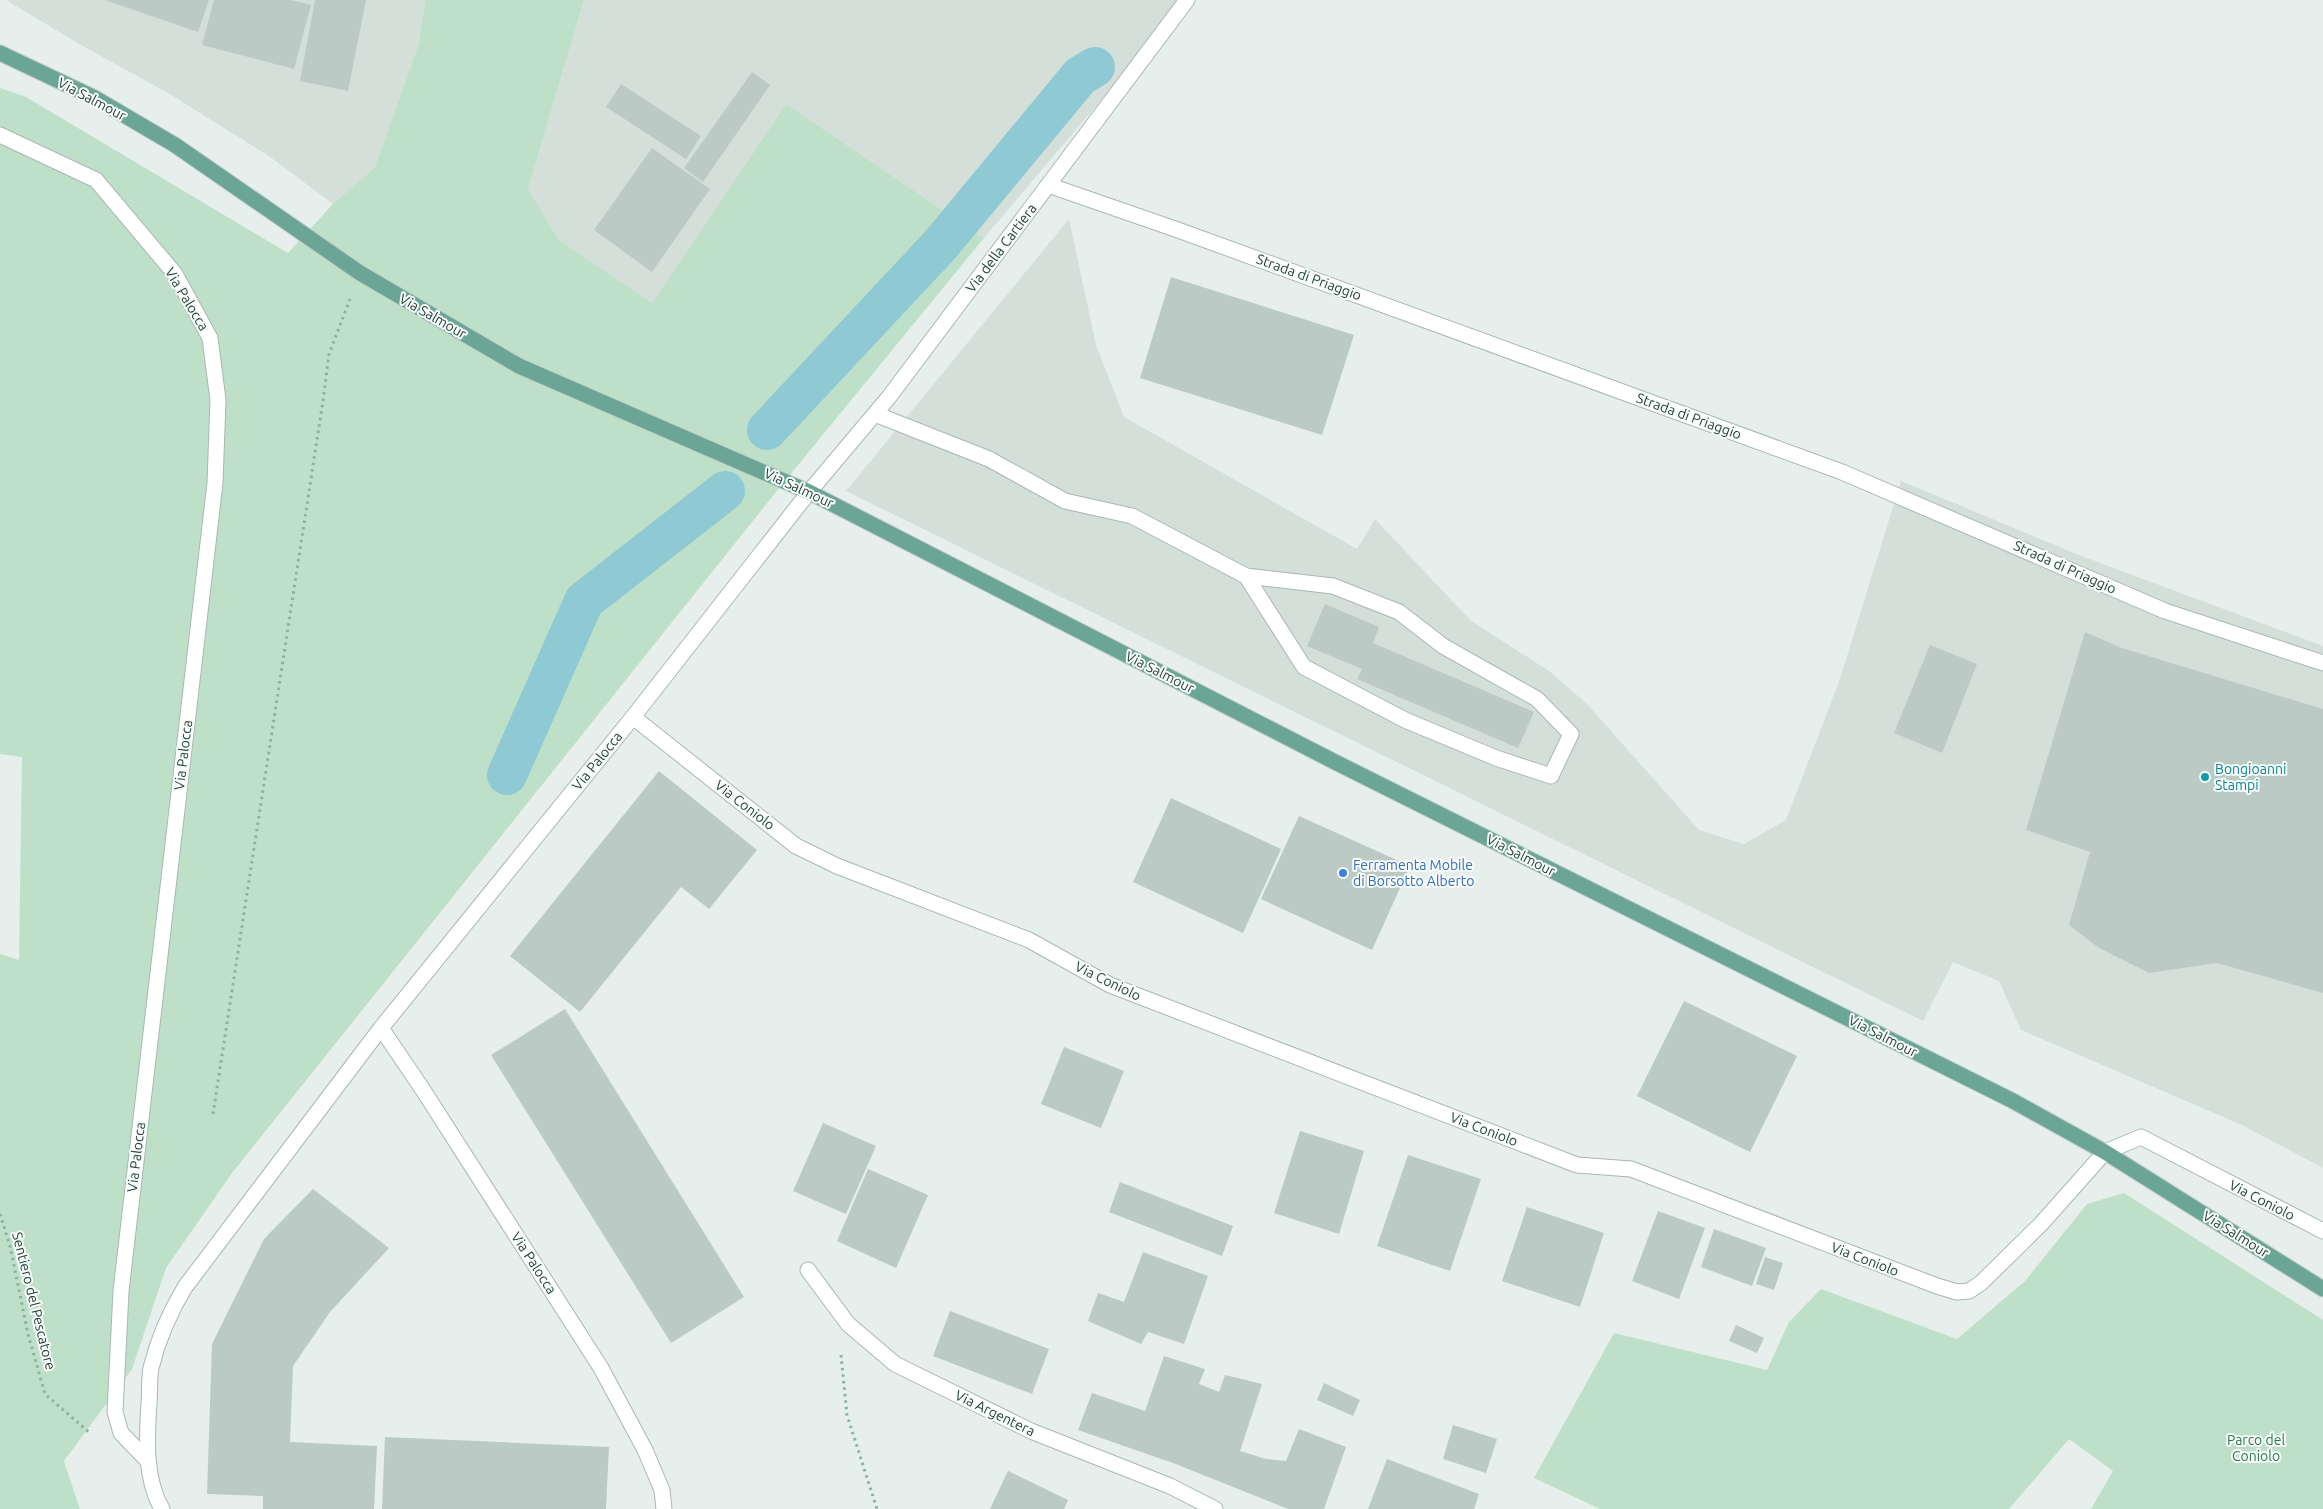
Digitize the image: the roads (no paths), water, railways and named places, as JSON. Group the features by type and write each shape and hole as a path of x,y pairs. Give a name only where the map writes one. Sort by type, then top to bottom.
{"main road":[{"name":"Via Salmour","path":"0,53 95,98 175,145 360,273 519,366 809,492 1342,766 2013,1102 2105,1152 2323,1288"}],"street":[{"name":"Via della Cartiera","path":"809,492 875,414 1187,0"},
{"name":"Via Palocca","path":"0,136 96,180 175,274 210,338 218,400 215,483 121,1291 115,1412 121,1433 147,1460"},
{"name":"Strada di Priaggio","path":"1048,185 1196,236 1842,472 2165,611 2323,663"},
{"path":"875,414 989,459 1065,501 1132,516 1246,576 1333,586 1399,612 1443,646 1537,699 1571,734 1551,776 1496,758 1405,720 1304,668 1246,576"},
{"name":"Via Palocca","path":"159,1507 147,1460 150,1370 161,1334 173,1306 185,1287 381,1028 632,717 809,492"},
{"name":"Via Coniolo","path":"632,717 796,846 855,873 1029,940 1110,985 1577,1166 1631,1168 1937,1286 1957,1292 1969,1291 1981,1283 2041,1224 2105,1152 2140,1137 2323,1231"},
{"name":"Via Palocca","path":"381,1028 429,1098 601,1368 644,1450 662,1490 664,1509"},
{"name":"Via Argentera","path":"808,1270 848,1324 895,1364 1031,1431 1170,1486 1215,1509"}],"waterway":[{"path":"767,430 941,244 1080,76 1095,67"},
{"path":"507,775 584,601 725,491"}],"place":[{"name":"Bongioanni Stampi","path":"2205,777"},
{"name":"Ferramenta Mobile di Borsotto Alberto","path":"1343,873"}],"park label":[{"name":"Parco del Coniolo","path":"2256,1448"}]}
